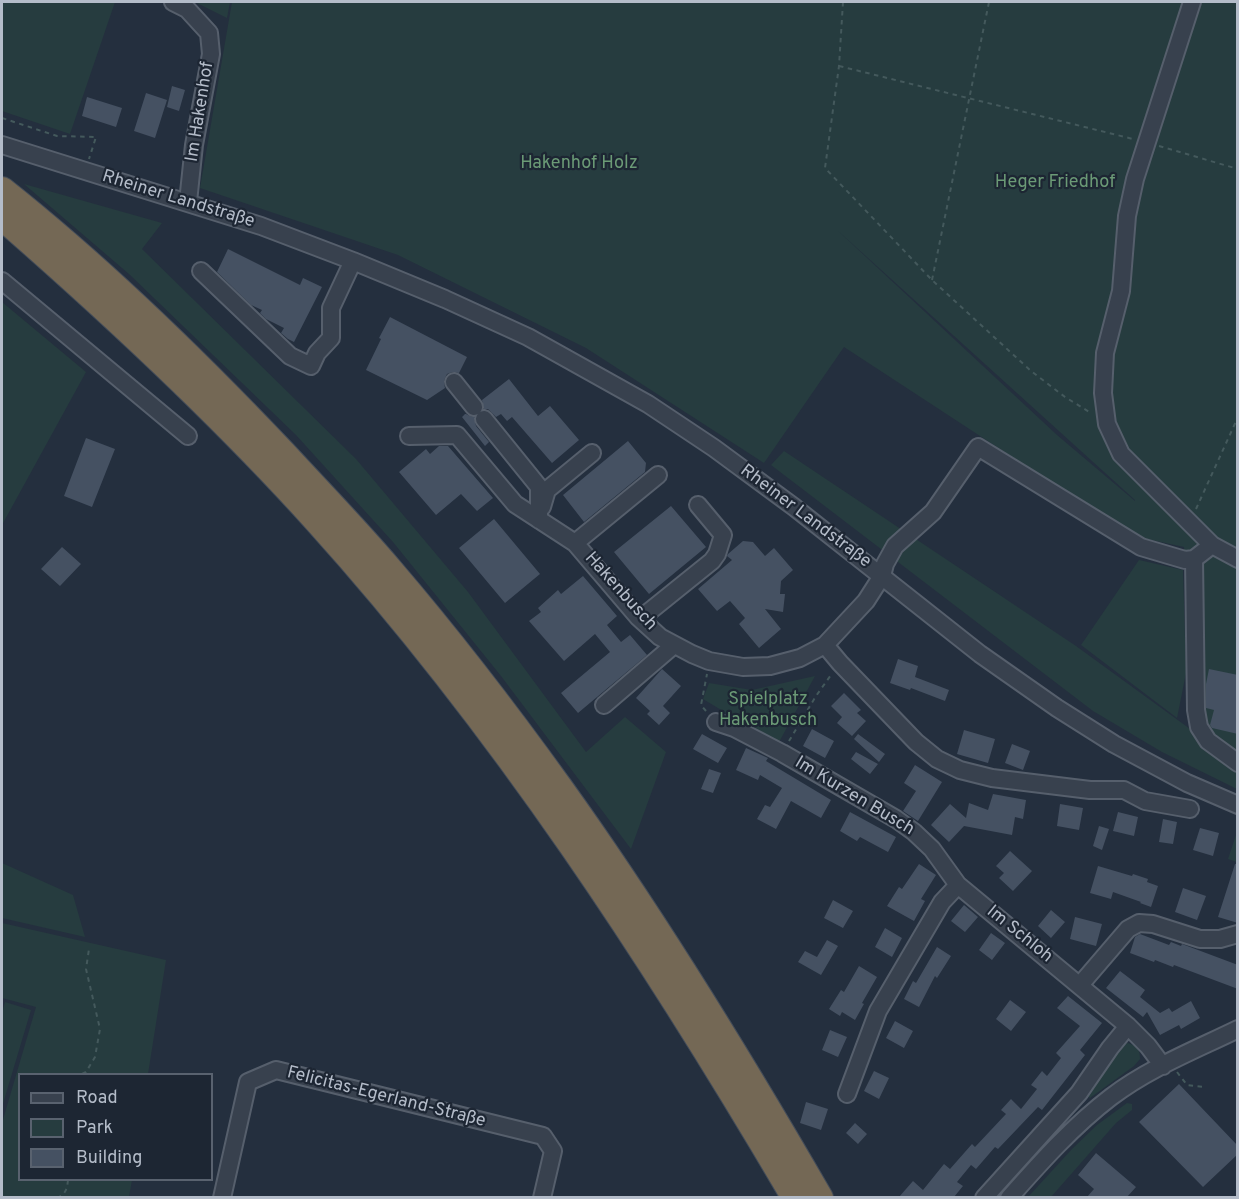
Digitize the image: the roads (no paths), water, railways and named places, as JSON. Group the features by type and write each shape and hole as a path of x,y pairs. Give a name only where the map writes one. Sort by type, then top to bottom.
{"highway":[{"path":"5,201 114,316 180,378 318,522 436,661 492,733 616,909 685,1016 795,1197"},
{"path":"5,201 97,271 190,357 345,519 391,571 465,662 559,787 624,881 710,1014 820,1197"}],"street":[{"name":"Im Hakenhof","path":"173,2 187,9 208,33 211,54 194,145 188,202"},
{"path":"1192,2 1135,179 1127,216 1121,291 1105,353 1103,393 1107,424 1121,454 1212,545 1238,559"},
{"name":"Rheiner Landstraße","path":"2,144 261,226 445,299 528,337 648,404 732,461 980,654 1067,714 1114,744 1187,783 1238,805"},
{"path":"201,271 290,356 311,366 317,353 331,338 331,308 353,261"},
{"path":"2,281 188,436"},
{"path":"454,382 539,487 539,520"},
{"name":"Hakenbusch","path":"409,436 457,435 515,504 575,543 640,619 660,637 709,661 743,667 770,666 800,658 825,645 866,602 882,576 885,564 895,546 933,512 978,447 1141,548 1185,560 1194,559"},
{"path":"539,520 547,490 592,453"},
{"path":"575,543 658,475"},
{"path":"640,619 712,561 717,554 723,535 698,505"},
{"path":"1212,545 1194,559 1196,710 1199,727 1208,741 1238,763"},
{"path":"604,705 674,645"},
{"path":"825,645 916,742 937,759 960,770 992,778 1090,790 1124,790 1145,801 1190,809"},
{"name":"Im Kurzen Busch","path":"716,722 734,728 782,753 896,819 932,849 958,885"},
{"path":"847,1095 878,1011 942,902 958,885"},
{"name":"Im Schloh","path":"958,885 1128,1026 1166,1064"},
{"path":"1080,985 1128,929 1139,923 1153,924 1200,939 1220,939 1238,934"},
{"path":"984,1197 1079,1093 1128,1026"},
{"path":"1009,1197 1065,1138 1129,1085 1238,1029"},
{"name":"Felicitas-Egerland-Straße","path":"222,1197 248,1082 276,1070 543,1136 553,1151 542,1197"}],"park label":[{"name":"Hakenhof Holz","path":"579,164"},
{"name":"Heger Friedhof","path":"1055,183"},
{"name":"Spielplatz Hakenbusch","path":"768,710"}]}
